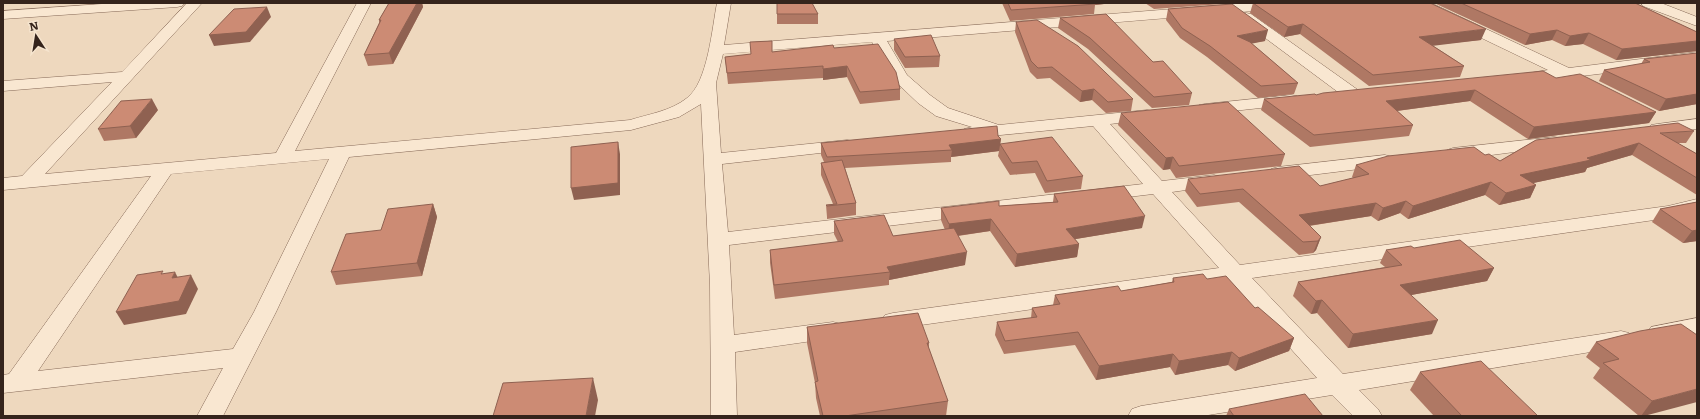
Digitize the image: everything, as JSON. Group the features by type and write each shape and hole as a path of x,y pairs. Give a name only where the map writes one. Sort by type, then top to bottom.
{"street":[{"path":"3,15 177,3"},
{"path":"27,182 195,3"},
{"path":"283,157 364,3"},
{"path":"724,3 708,83 718,240 724,416"},
{"path":"715,50 1039,24 1229,6 1301,3"},
{"path":"1420,3 1593,86"},
{"path":"1648,3 1697,22"},
{"path":"1229,6 1359,93 1328,96"},
{"path":"1039,24 1058,36"},
{"path":"877,37 901,78 924,99 945,125 998,130 1155,114 1131,99"},
{"path":"1509,79 1697,57"},
{"path":"3,86 126,76"},
{"path":"3,184 631,125 673,113 693,102 708,83"},
{"path":"1186,111 1304,99"},
{"path":"1097,120 1155,187 1337,385 1369,416"},
{"path":"1645,122 1673,127 1697,139"},
{"path":"1673,127 1697,124"},
{"path":"945,125 998,130"},
{"path":"1436,156 1574,140"},
{"path":"712,159 860,144"},
{"path":"210,416 241,357 342,152"},
{"path":"1257,176 1405,159"},
{"path":"10,383 166,168"},
{"path":"718,240 1233,178"},
{"path":"722,345 1668,212 1697,205"},
{"path":"1142,416 1697,326"},
{"path":"10,383 241,357"}],"building":[{"path":"389,3 417,3 389,53 364,55 381,20 379,20"},
{"path":"777,3 812,3 818,14 777,14"},
{"path":"1008,3 1095,3 1096,4 1011,10"},
{"path":"1253,3 1430,3 1486,29 1419,37 1464,66 1373,75 1303,24 1288,27"},
{"path":"1461,3 1635,3 1697,32 1697,41 1622,49 1589,33 1570,36 1557,30 1530,34"},
{"path":"1232,4 1268,30 1237,36 1250,42 1298,83 1261,86 1210,46 1182,28 1168,9"},
{"path":"267,7 246,32 209,35 234,9"},
{"path":"1106,14 1153,62 1163,61 1192,93 1154,97 1090,38 1060,18"},
{"path":"1037,20 1078,46 1133,99 1108,102 1094,89 1082,91 1052,67 1038,68 1031,61 1016,22"},
{"path":"931,35 940,56 905,57 894,39"},
{"path":"772,41 772,52 833,45 834,48 878,44 896,72 900,89 860,92 847,66 823,69 823,66 727,73 725,57 751,54 750,42"},
{"path":"1697,53 1697,94 1666,99 1604,70 1650,62 1644,59"},
{"path":"1543,71 1556,78 1580,74 1656,112 1534,127 1475,90 1386,101 1413,125 1314,135 1264,99 1316,95 1323,93"},
{"path":"152,99 130,126 98,129 121,101"},
{"path":"1228,102 1285,154 1179,166 1173,157 1166,158 1121,113"},
{"path":"1678,123 1694,131 1660,133 1697,154 1697,178 1639,143 1587,158 1591,160 1520,175 1536,185 1506,193 1491,182 1413,206 1406,201 1383,208 1376,203 1299,215 1321,237 1318,241 1303,242 1243,189 1200,194 1188,179 1299,166 1320,186 1369,174 1356,165 1388,156 1474,147 1485,155 1489,154 1500,161 1536,140"},
{"path":"997,126 998,136 1001,139 949,145 952,150 827,157 821,143"},
{"path":"1052,137 1083,176 1047,181 1037,161 1012,163 1000,144"},
{"path":"618,142 618,183 571,188 571,147"},
{"path":"842,160 856,203 827,206 826,205 837,204 821,163"},
{"path":"1124,186 1145,216 1066,229 1079,244 1017,254 991,219 949,224 941,208 999,201 999,206 1058,202 1054,194"},
{"path":"1697,202 1697,230 1692,231 1660,209"},
{"path":"433,204 417,263 331,272 346,234 381,230 388,209"},
{"path":"884,215 893,236 954,228 967,252 887,267 890,272 774,285 770,250 843,241 834,221"},
{"path":"1460,240 1494,268 1400,285 1438,320 1353,334 1322,300 1316,301 1298,282 1402,265 1386,250 1411,246 1414,248"},
{"path":"163,271 161,274 175,272 172,278 191,275 179,301 116,312 137,275"},
{"path":"1203,274 1207,279 1226,276 1255,308 1258,307 1294,338 1239,358 1232,352 1179,361 1173,354 1099,366 1078,332 1005,341 997,322 1037,317 1032,308 1060,304 1055,295 1118,286 1121,291 1174,282 1173,278"},
{"path":"918,313 948,401 845,416 823,416 815,382 818,381 807,327"},
{"path":"1681,324 1697,335 1697,389 1652,401 1603,363 1619,359 1596,342 1640,331"},
{"path":"1481,361 1538,416 1462,416 1420,372"},
{"path":"593,378 586,416 493,416 503,383"},
{"path":"1305,394 1323,416 1234,416 1229,409"}]}
